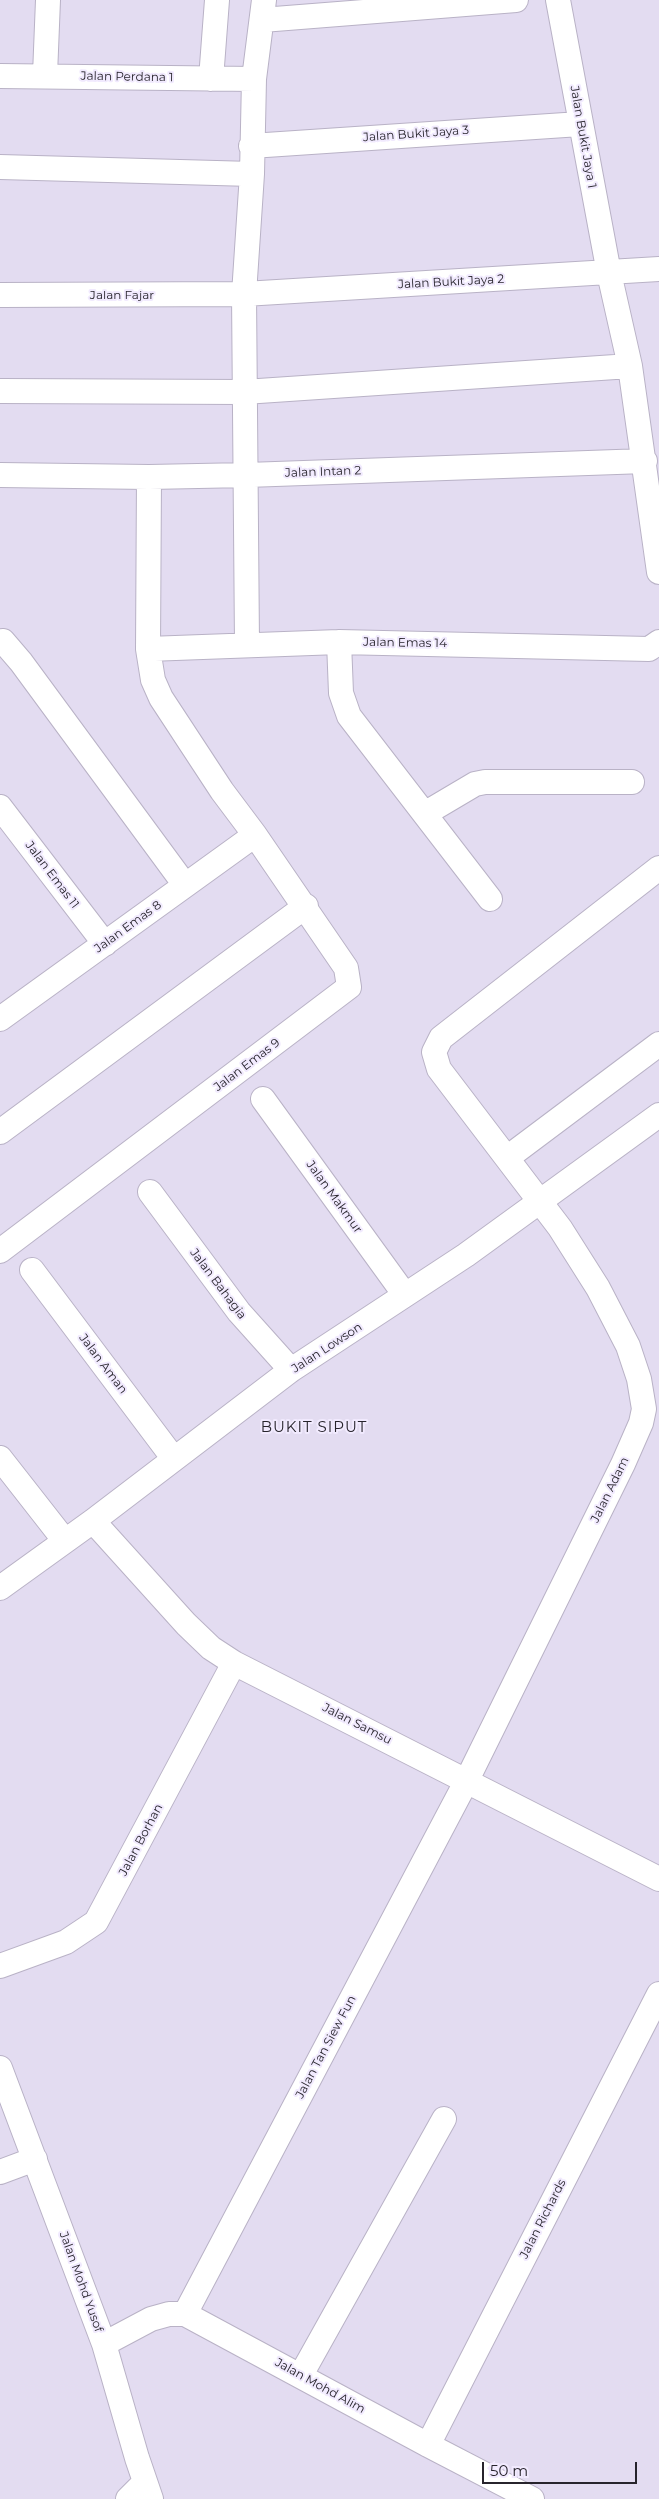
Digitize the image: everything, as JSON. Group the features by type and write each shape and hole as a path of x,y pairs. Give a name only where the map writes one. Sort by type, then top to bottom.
{"street":[{"path":"45,75 48,0"},
{"path":"211,79 217,0"},
{"path":"247,644 244,294 252,174 251,146 254,79 263,10 516,0"},
{"name":"Jalan Bukit Jaya 1","path":"558,0 609,273 630,366 645,461 659,572"},
{"name":"Jalan Perdana 1","path":"0,76 45,75 254,79"},
{"name":"Jalan Bukit Jaya 3","path":"251,146 580,124"},
{"path":"0,167 252,174"},
{"name":"Jalan Bukit Jaya 2","path":"244,294 659,269"},
{"name":"Jalan Fajar","path":"0,295 244,294"},
{"path":"0,391 244,392 630,366"},
{"name":"Jalan Intan 2","path":"0,475 149,477 645,461"},
{"name":"Jalan Emas 9","path":"0,1251 348,987 346,968 306,906 222,791 161,698 153,680 148,649 149,477"},
{"path":"3,641 27,670 185,886"},
{"path":"339,642 341,693 349,716 426,813 490,899"},
{"name":"Jalan Emas 14","path":"148,649 339,642 648,649 659,642"},
{"path":"426,813 474,784 485,782 632,782"},
{"name":"Jalan Emas 11","path":"0,807 105,944"},
{"name":"Jalan Emas 8","path":"0,1019 255,835"},
{"path":"540,1202 439,1069 434,1052 440,1038 659,868"},
{"path":"0,1132 306,906"},
{"path":"507,1158 659,1044"},
{"name":"Jalan Makmur","path":"263,1099 405,1294"},
{"name":"Jalan Lowson","path":"0,1588 93,1521 291,1370 466,1255 659,1115"},
{"name":"Jalan Bahagia","path":"150,1192 239,1312 291,1370"},
{"name":"Jalan Adam","path":"467,1780 623,1464 641,1424 644,1409 639,1379 628,1346 598,1288 540,1202"},
{"name":"Jalan Aman","path":"32,1270 174,1459"},
{"path":"0,1458 65,1541"},
{"name":"Jalan Samsu","path":"93,1521 186,1624 212,1648 234,1662 659,1878"},
{"name":"Jalan Borhan","path":"0,1966 66,1942 96,1922 234,1662"},
{"name":"Jalan Tan Siew Fun","path":"185,2314 467,1780"},
{"name":"Jalan Richards","path":"428,2445 659,1994"},
{"name":"Jalan Mohd Yusof","path":"0,2068 104,2344 148,2491"},
{"path":"301,2375 444,2119"},
{"path":"0,2172 35,2159"},
{"path":"104,2344 151,2319 169,2314 185,2314"},
{"name":"Jalan Mohd Alim","path":"185,2314 532,2499"},
{"path":"128,2499 148,2491"}],"district":[{"name":"BUKIT SIPUT","path":"314,1428"}]}
